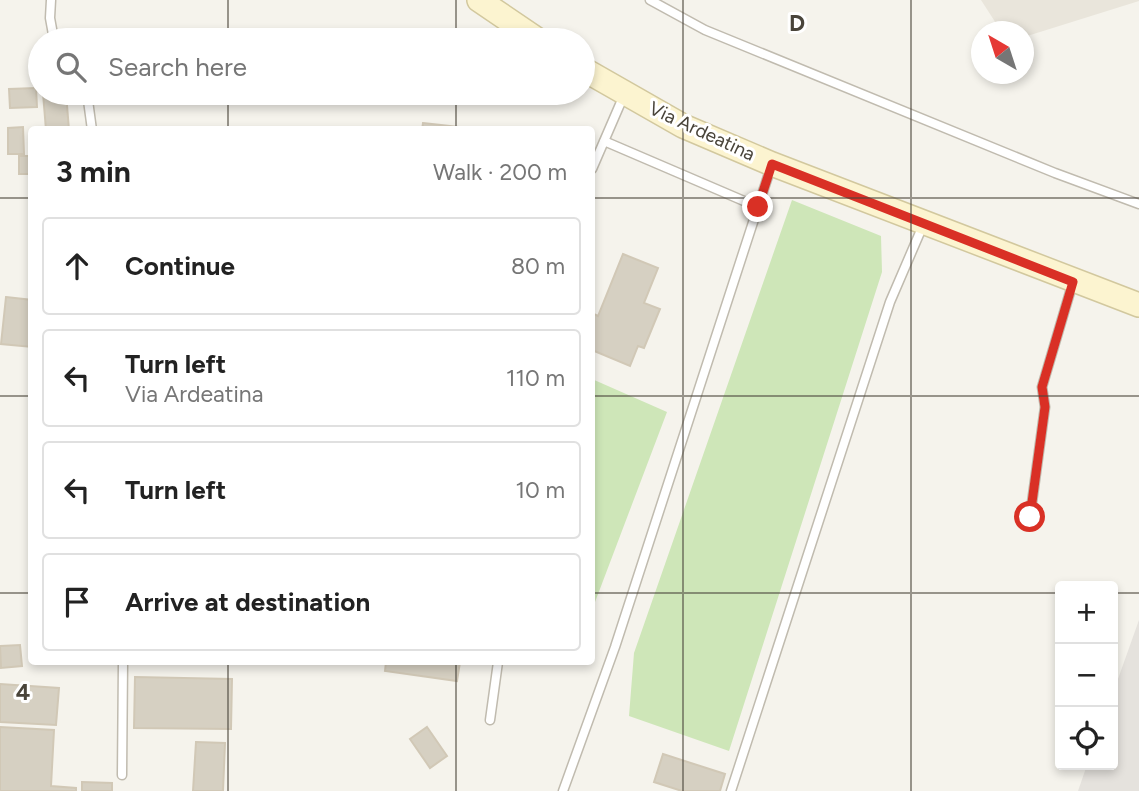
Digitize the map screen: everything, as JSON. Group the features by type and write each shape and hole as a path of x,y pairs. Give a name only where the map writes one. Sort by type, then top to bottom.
{"main road":[{"path":"479,0 520,28"},
{"name":"Via Ardeatina","path":"595,76 682,126 772,164 1073,282 1139,305"}],"lane":[{"path":"51,0 52,28"},
{"path":"650,0 718,35 1055,173 1139,204"},
{"path":"595,162 625,93"},
{"path":"88,105 91,126"},
{"path":"604,141 758,207"},
{"path":"563,791 615,647 772,164"},
{"path":"731,791 890,302 924,223"},
{"path":"1030,517 1045,407 1042,387 1073,282"},
{"path":"122,775 123,665"},
{"path":"490,720 498,665"}],"shaded area":[{"path":"981,0 1139,0 1034,34 1034,21 995,21"},
{"path":"1139,620 1139,791 1078,791 1085,770 1118,770 1118,679"}],"green space":[{"path":"792,200 881,236 882,272 729,751 629,716 634,653"},
{"path":"595,380 667,412 595,602"}],"building":[{"path":"28,88 28,105 37,107 10,108 9,89"},
{"path":"44,105 67,105 69,126 46,126"},
{"path":"423,123 449,126 423,126"},
{"path":"23,127 24,154 8,154 8,128"},
{"path":"19,156 28,156 28,174 19,174"},
{"path":"623,254 658,268 644,303 660,309 644,348 638,346 630,366 595,351 595,314 598,316"},
{"path":"6,297 28,300 28,347 1,344"},
{"path":"20,645 22,666 1,668 0,646"},
{"path":"386,665 460,665 457,681 385,671"},
{"path":"135,677 232,679 231,729 134,728"},
{"path":"0,684 59,688 56,725 0,722"},
{"path":"0,727 54,730 51,786 76,788 76,791 0,791"},
{"path":"427,727 447,756 430,768 410,739"},
{"path":"196,742 225,743 223,791 193,791"},
{"path":"663,754 725,774 720,791 682,791 654,782"},
{"path":"82,782 112,783 112,791 82,791"}],"route":[{"path":"758,207 772,164 1073,282 1042,387 1045,407 1030,517"}]}
